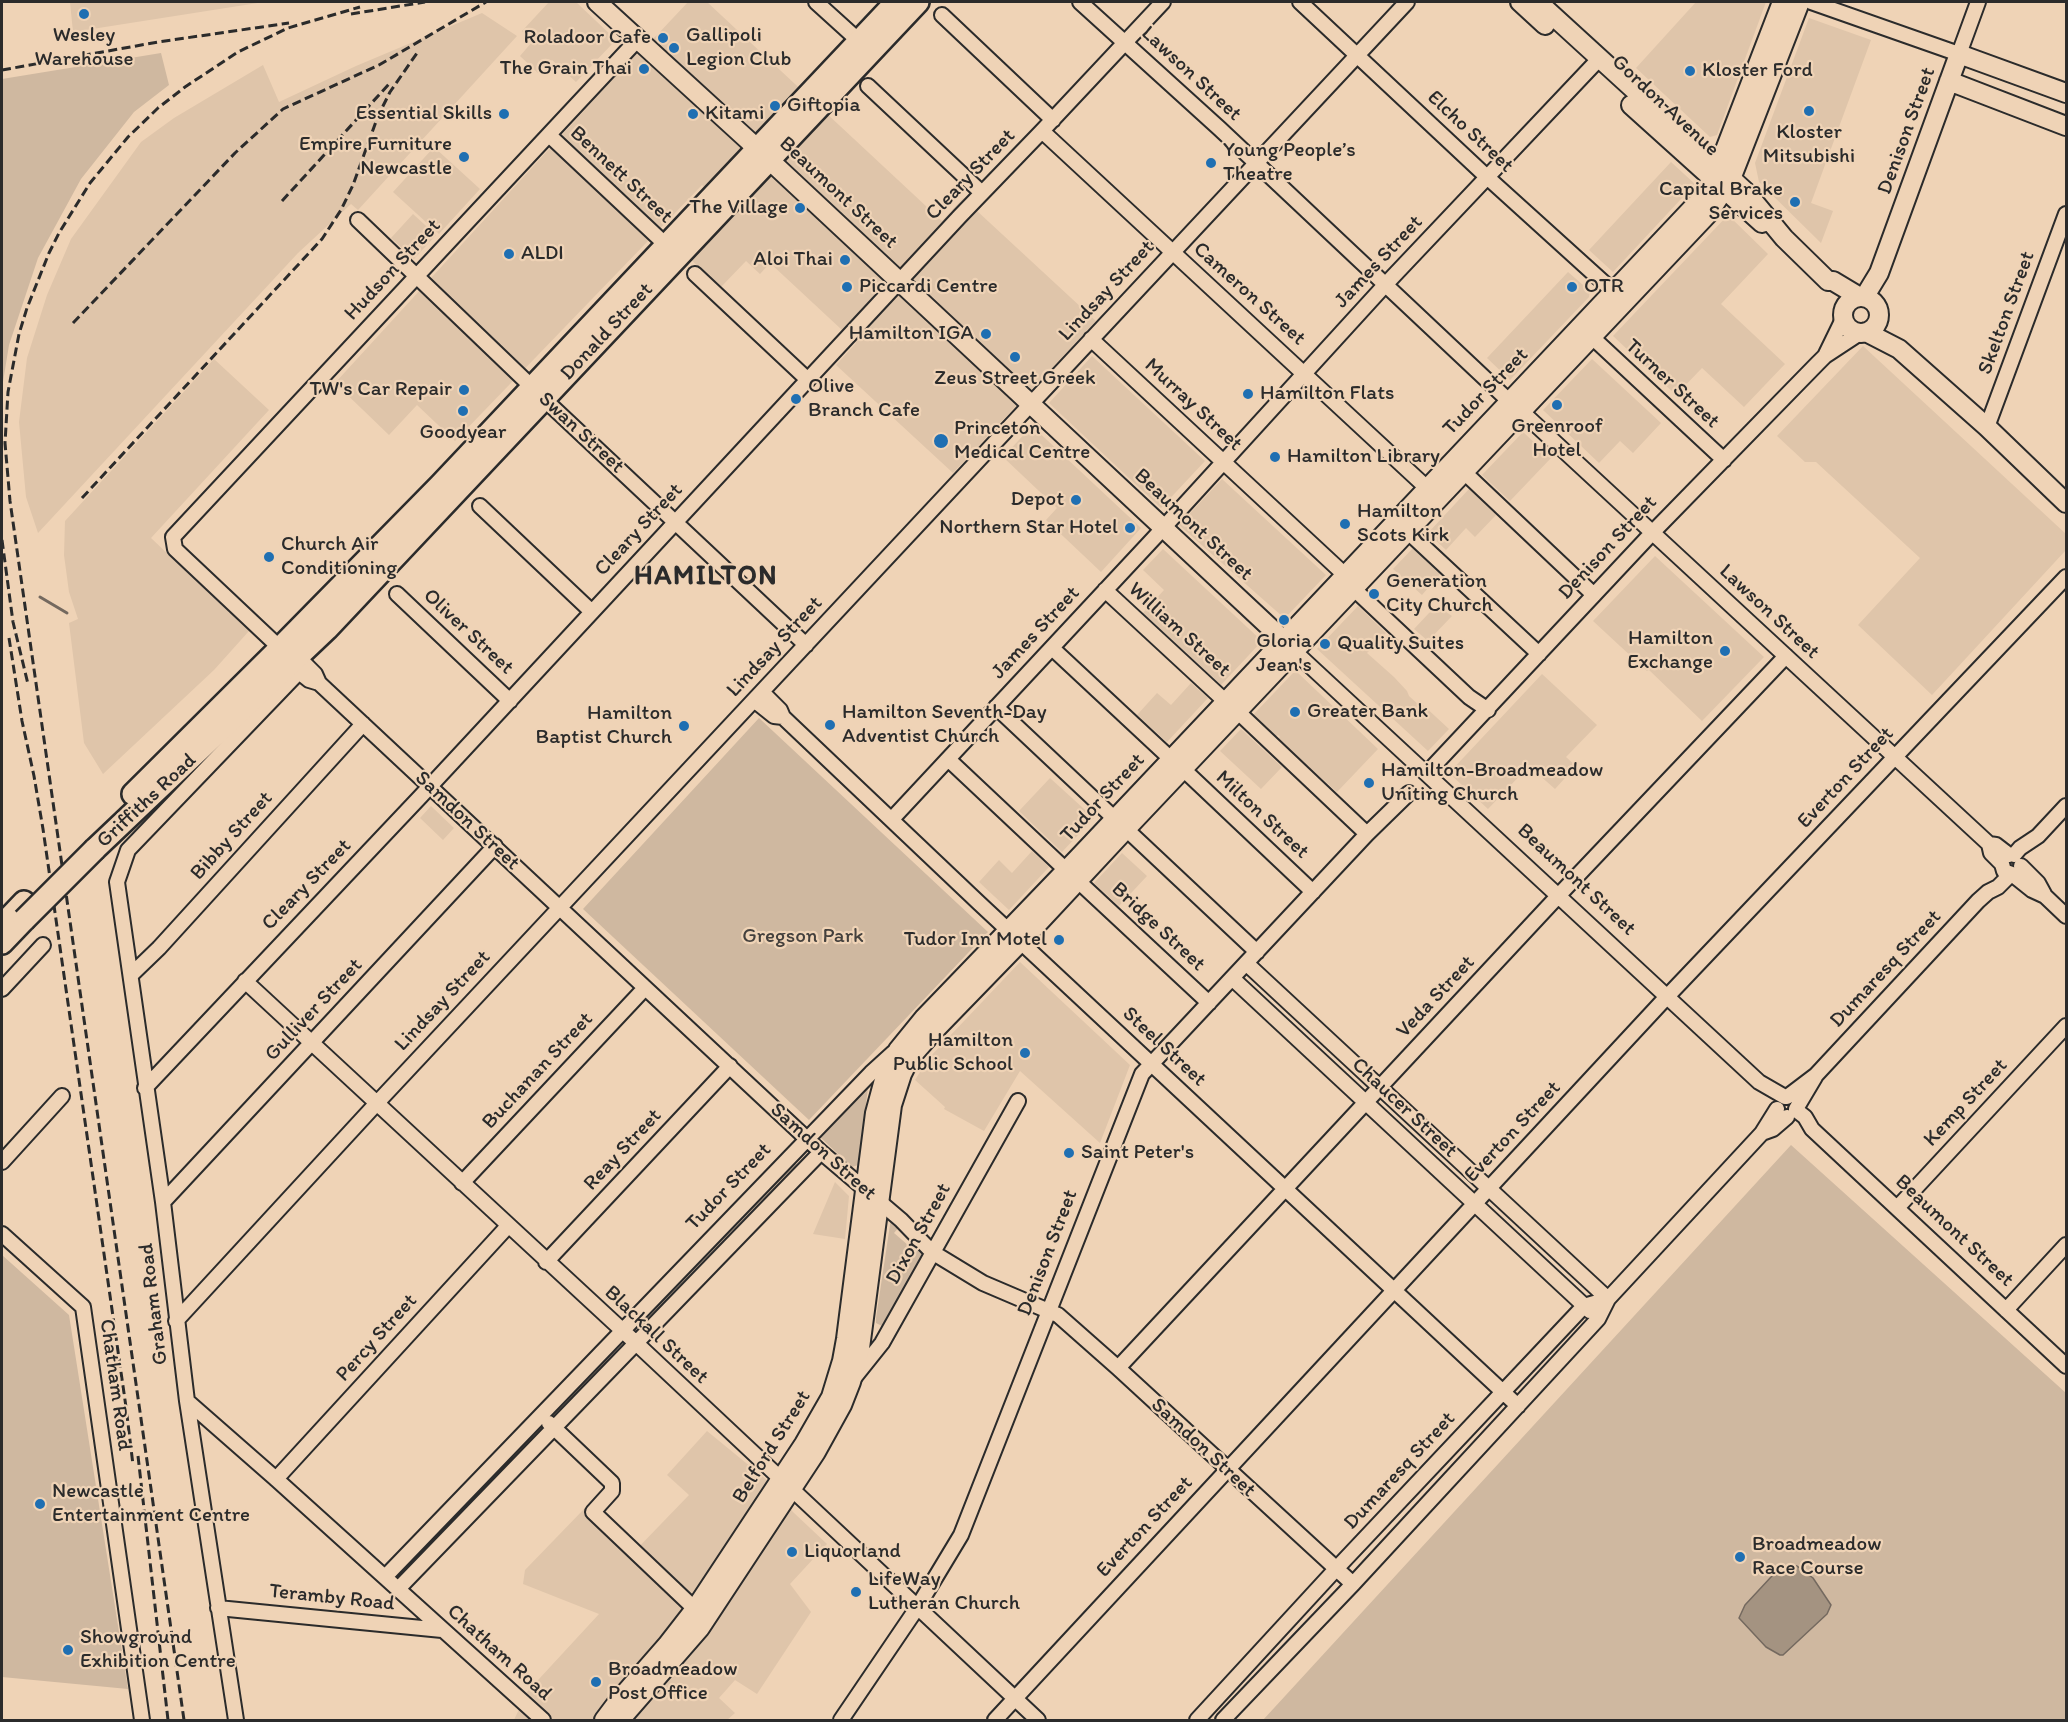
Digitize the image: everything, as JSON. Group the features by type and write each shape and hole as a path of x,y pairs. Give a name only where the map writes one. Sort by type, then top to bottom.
{"highway":[{"name":"Donald Street","path":"538,393 665,244 763,155 859,41 896,2"},
{"name":"Donald Street","path":"291,660 440,485 538,393 763,155 918,2"},
{"name":"Griffiths Road","path":"2,944 24,911 94,842 291,660"},
{"name":"Griffiths Road","path":"2,925 24,911"}],"main road":[{"name":"Beaumont Street","path":"597,2 639,38 1162,529 1289,645"},
{"name":"Gordon Avenue","path":"1520,2 1595,63 1722,180 1756,220 1784,238 1828,281 1828,289 1861,313 2067,503"},
{"name":"Gordon Avenue","path":"1538,2 1595,63"},
{"name":"Tudor Street","path":"1349,582 1407,531 1464,472 1515,406 1614,292 1700,200 1722,180 1782,2"},
{"name":"Tudor Street","path":"896,1090 905,1066 917,1049 1015,936 1349,582 1427,488 1515,406 1593,338 1708,214 1800,2"},
{"name":"Denison Street","path":"1861,313 1878,276 1959,54"},
{"path":"1959,54 2067,93"},
{"path":"1949,81 2067,126"},
{"name":"Tudor Street","path":"897,1050 924,1018 1015,936"},
{"name":"Belford Street","path":"620,1720 700,1628 785,1484 824,1410 838,1376 846,1339 877,1100 897,1050"},
{"name":"Belford Street","path":"604,1720 667,1645 785,1484 832,1425 851,1382 860,1348 889,1123 896,1090"}],"street":[{"path":"816,2 859,41"},
{"name":"Lawson Street","path":"1080,2 1989,844 1991,853 2011,865 2032,890 2045,896 2067,916"},
{"name":"Cleary Street","path":"146,1088 430,787 899,281 1163,2"},
{"name":"Elcho Street","path":"1300,2 1614,292"},
{"name":"Lindsay Street","path":"176,1321 376,1104 1407,2"},
{"path":"1811,2 1959,54"},
{"name":"Denison Street","path":"1959,54 1978,2"},
{"path":"942,15 1053,120"},
{"name":"Hudson Street","path":"177,531 639,38"},
{"name":"James Street","path":"892,819 1385,285 1595,63"},
{"path":"868,86 982,193"},
{"name":"Cameron Street","path":"1042,131 1427,488"},
{"name":"Bennett Street","path":"549,135 665,244"},
{"name":"Skelton Street","path":"1987,427 2067,214"},
{"name":"Swan Street","path":"358,220 806,645"},
{"path":"695,274 808,380"},
{"name":"Denison Street","path":"1427,773 1653,533 1825,356 1861,313"},
{"name":"Denison Street","path":"1825,356 1861,313"},
{"name":"Turner Street","path":"1593,338 1724,460"},
{"name":"Murray Street","path":"1091,339 1470,697 1488,710"},
{"path":"1464,472 1594,595"},
{"path":"480,506 592,612"},
{"name":"Samdon Street","path":"177,531 173,537 175,549 291,660 303,662 315,674 319,683 821,1152 901,1220 932,1252 983,1284 1058,1315 1353,1584"},
{"path":"1407,531 1539,654"},
{"name":"Everton Street","path":"995,1720 1668,996 2067,577"},
{"name":"William Street","path":"1105,590 1367,834"},
{"name":"Oliver Street","path":"397,594 510,701"},
{"name":"Beaumont Street","path":"1289,645 1668,996 1787,1108 1804,1127 1812,1129 2067,1366"},
{"name":"Milton Street","path":"1052,648 1313,892"},
{"name":"Veda Street","path":"1118,1368 1559,895 1786,656"},
{"name":"Donald Street","path":"117,882 128,850 291,660"},
{"name":"Steel Street","path":"758,696 780,710 783,717 1015,936 1518,1406"},
{"path":"996,707 1257,952"},
{"name":"Bibby Street","path":"130,975 159,948 363,724"},
{"name":"Bridge Street","path":"948,759 1209,1003"},
{"name":"Denison Street","path":"841,1720 917,1608 962,1535 1142,1074 1408,793"},
{"name":"Dumaresq Street","path":"1223,1720 1353,1584 1599,1319 1608,1299 1762,1133 1773,1129 1787,1108 1816,1075 1988,892 1991,882 2011,865 2020,848 2038,836 2067,806"},
{"name":"Gulliver Street","path":"163,1202 495,846"},
{"name":"Graham Road","path":"117,882 163,1202 187,1401 236,1720"},
{"path":"2,989 43,945"},
{"name":"Chaucer Street","path":"1246,963 1608,1299"},
{"name":"Chaucer Street","path":"1232,978 1599,1319"},
{"name":"Blackall Street","path":"245,981 1038,1720"},
{"name":"Buchanan Street","path":"462,1184 645,988"},
{"name":"Kemp Street","path":"1897,1208 2067,1026"},
{"name":"Tudor Street","path":"385,1577 871,1073 897,1050"},
{"name":"Reay Street","path":"546,1262 730,1066"},
{"path":"2,1162 62,1096"},
{"name":"Dixon Street","path":"851,1382 882,1343 1018,1101"},
{"name":"Tudor Street","path":"398,1589 821,1152"},
{"name":"Percy Street","path":"276,1479 508,1226"},
{"name":"Chatham Road","path":"2,1234 83,1307 142,1720"},
{"path":"2006,1310 2067,1245"},
{"path":"1584,1306 1608,1299"},
{"name":"Dumaresq Street","path":"1197,1720 1584,1306"},
{"name":"Chatham Road","path":"187,1401 543,1720"},
{"path":"541,1416 612,1484 612,1491 593,1512 694,1609"},
{"name":"Teramby Road","path":"218,1608 442,1630"},
{"path":"1230,1684 1244,1697"}],"shaded area":[{"path":"70,2 264,2 73,32"},
{"path":"549,2 576,2 614,38 613,43 576,82 552,60 538,73 520,56 532,42 522,31"},
{"path":"688,2 707,2 942,221 963,198 1096,321 953,473 836,365 856,343 770,263 760,274 746,261 721,287 689,258 732,212 702,185 455,441 417,405 389,435 335,383 635,55"},
{"name":"Kloster Ford","path":"1696,2 1766,2 1717,135 1710,137 1636,68"},
{"path":"482,13 517,36 358,210 351,204 298,253 38,533 26,497 19,422 27,358 47,295 71,239 141,142 174,118 263,65 279,102 356,66"},
{"name":"Kloster Mitsubishi","path":"1809,18 1871,40 1811,203 1833,211 1821,243 1759,182 1755,163"},
{"path":"434,147 480,189 439,234 393,192"},
{"path":"1671,162 1695,184 1613,272 1589,250"},
{"path":"413,214 436,235 414,259 391,238"},
{"path":"1728,215 1768,254 1721,304 1785,364 1744,407 1702,368 1676,395 1613,336"},
{"path":"1568,272 1590,291 1589,297 1510,380 1487,358"},
{"path":"1863,346 2066,534 2066,550 1932,695 1858,625 1920,558 1816,462 1805,462 1777,436"},
{"path":"1092,356 1205,461 1161,508 1049,403"},
{"path":"214,359 269,410 151,538 249,631 214,670 103,774 84,743 69,623 78,619 69,592 64,555 65,521"},
{"path":"1592,359 1661,423 1633,453 1620,441 1599,463 1543,410"},
{"path":"1032,426 1141,528 1101,572 1046,520 1057,508 1003,457"},
{"path":"1523,432 1551,458 1510,501 1482,475"},
{"path":"1222,479 1326,575 1286,617 1283,617 1179,525"},
{"path":"1469,489 1496,515 1475,537 1466,528 1446,550 1428,533"},
{"path":"1413,548 1440,574 1422,595 1393,569"},
{"path":"1163,549 1262,641 1221,685 1143,613 1164,590 1143,570"},
{"path":"1655,556 1764,657 1702,721 1593,621"},
{"path":"1358,606 1386,633 1367,653 1394,677 1409,696 1420,706 1422,704 1449,729 1428,751 1317,649"},
{"path":"1439,607 1452,616 1428,641 1414,629 1429,613"},
{"path":"1293,673 1298,673 1378,749 1337,792 1278,739 1280,737 1278,735 1275,737 1253,715"},
{"path":"1542,674 1597,725 1566,757 1576,766 1555,789 1529,766 1488,809 1449,773"},
{"path":"1191,683 1208,698 1167,742 1137,715 1157,693 1171,705"},
{"path":"1241,729 1282,767 1261,789 1220,751"},
{"path":"1050,778 1094,818 1062,852 1019,811"},
{"path":"431,806 454,828 443,840 420,818"},
{"path":"1032,851 1049,867 1009,910 979,882 999,860 1012,873"},
{"path":"1122,853 1147,876 1119,906 1094,883"},
{"name":"Hamilton Public School","path":"1020,962 1130,1065 1100,1143 1020,1071 984,1131 944,1109 945,1107 915,1080 928,1059"},
{"path":"835,1182 849,1196 845,1239 813,1234"},
{"path":"707,1431 768,1481 793,1512 827,1544 790,1584 811,1612 757,1694 735,1680 719,1698 735,1713 727,1720 514,1720 527,1692 599,1614 523,1584 525,1570 584,1509 632,1554 689,1495 667,1475"},
{"path":"1790,1565 1797,1566 1813,1578 1831,1605 1827,1614 1783,1655 1780,1655 1766,1647 1739,1618 1745,1605 1771,1577"}],"green space":[{"path":"161,53 169,85 134,112 81,179 38,258 9,345 2,388 2,79"},
{"name":"Gregson Park","path":"759,718 988,932 809,1120 583,909"},
{"path":"863,1087 868,1088 858,1165 852,1167 821,1138 820,1134"},
{"name":"Broadmeadow Race Course","path":"1791,1145 2066,1393 2066,1720 1263,1720"},
{"path":"793,1161 799,1166 642,1330 636,1324"},
{"path":"891,1218 900,1226 894,1233 916,1252 922,1246 926,1256 882,1326 876,1323 876,1318"},
{"path":"2,1255 69,1315 128,1689 2,1677"},
{"path":"615,1347 620,1353 554,1420 549,1415"},
{"path":"541,1423 547,1428 421,1559 416,1553"}],"waterway":[{"path":"40,597 67,613"}],"railway":[{"path":"351,14 425,2"},
{"path":"73,323 235,153 283,109 379,65 486,2"},
{"path":"184,1720 10,501 5,443 8,392 19,334 49,253 90,183 128,137 158,108 185,87 238,52 288,28 360,7"},
{"path":"2,70 158,42 289,23"},
{"path":"82,498 322,239 341,210 353,185 378,116 390,92 417,53"},
{"path":"282,201 389,84"},
{"path":"2,540 13,622 28,684"},
{"path":"9,638 43,829 133,1465"},
{"path":"138,1456 168,1720"}],"place":[{"name":"Wesley Warehouse","path":"84,14"},
{"name":"Roladoor Cafe","path":"663,38"},
{"name":"Gallipoli Legion Club","path":"674,48"},
{"name":"The Grain Thai","path":"644,69"},
{"name":"Kloster Ford","path":"1690,71"},
{"name":"Giftopia","path":"775,106"},
{"name":"Kloster Mitsubishi","path":"1809,111"},
{"name":"Essential Skills","path":"504,114"},
{"name":"Kitami","path":"693,114"},
{"name":"Empire Furniture Newcastle","path":"464,157"},
{"name":"Young People’s Theatre","path":"1211,163"},
{"name":"Capital Brake Services","path":"1795,202"},
{"name":"The Village","path":"800,208"},
{"name":"ALDI","path":"509,254"},
{"name":"Aloi Thai","path":"845,260"},
{"name":"Piccardi Centre","path":"847,287"},
{"name":"OTR","path":"1572,287"},
{"name":"Hamilton IGA","path":"986,334"},
{"name":"Zeus Street Greek","path":"1015,357"},
{"name":"TW's Car Repair","path":"464,390"},
{"name":"Hamilton Flats","path":"1248,394"},
{"name":"Olive Branch Cafe","path":"796,399"},
{"name":"Greenroof Hotel","path":"1557,405"},
{"name":"Goodyear","path":"463,411"},
{"name":"Princeton Medical Centre","path":"941,441"},
{"name":"Hamilton Library","path":"1275,457"},
{"name":"Depot","path":"1076,500"},
{"name":"Hamilton Scots Kirk","path":"1345,524"},
{"name":"Northern Star Hotel","path":"1130,528"},
{"name":"Church Air Conditioning","path":"269,557"},
{"name":"Generation City Church","path":"1374,594"},
{"name":"Gloria Jean's","path":"1284,620"},
{"name":"Quality Suites","path":"1325,644"},
{"name":"Hamilton Exchange","path":"1725,651"},
{"name":"Greater Bank","path":"1295,712"},
{"name":"Hamilton Seventh-Day Adventist Church","path":"830,725"},
{"name":"Hamilton Baptist Church","path":"684,726"},
{"name":"Hamilton-Broadmeadow Uniting Church","path":"1369,783"},
{"name":"Tudor Inn Motel","path":"1059,940"},
{"name":"Hamilton Public School","path":"1025,1053"},
{"name":"Saint Peter's","path":"1069,1153"},
{"name":"Newcastle Entertainment Centre","path":"40,1504"},
{"name":"Liquorland","path":"792,1552"},
{"name":"Broadmeadow Race Course","path":"1740,1557"},
{"name":"LifeWay Lutheran Church","path":"856,1592"},
{"name":"Showground Exhibition Centre","path":"68,1650"},
{"name":"Broadmeadow Post Office","path":"596,1682"}],"district":[{"name":"HAMILTON","path":"706,577"}]}
